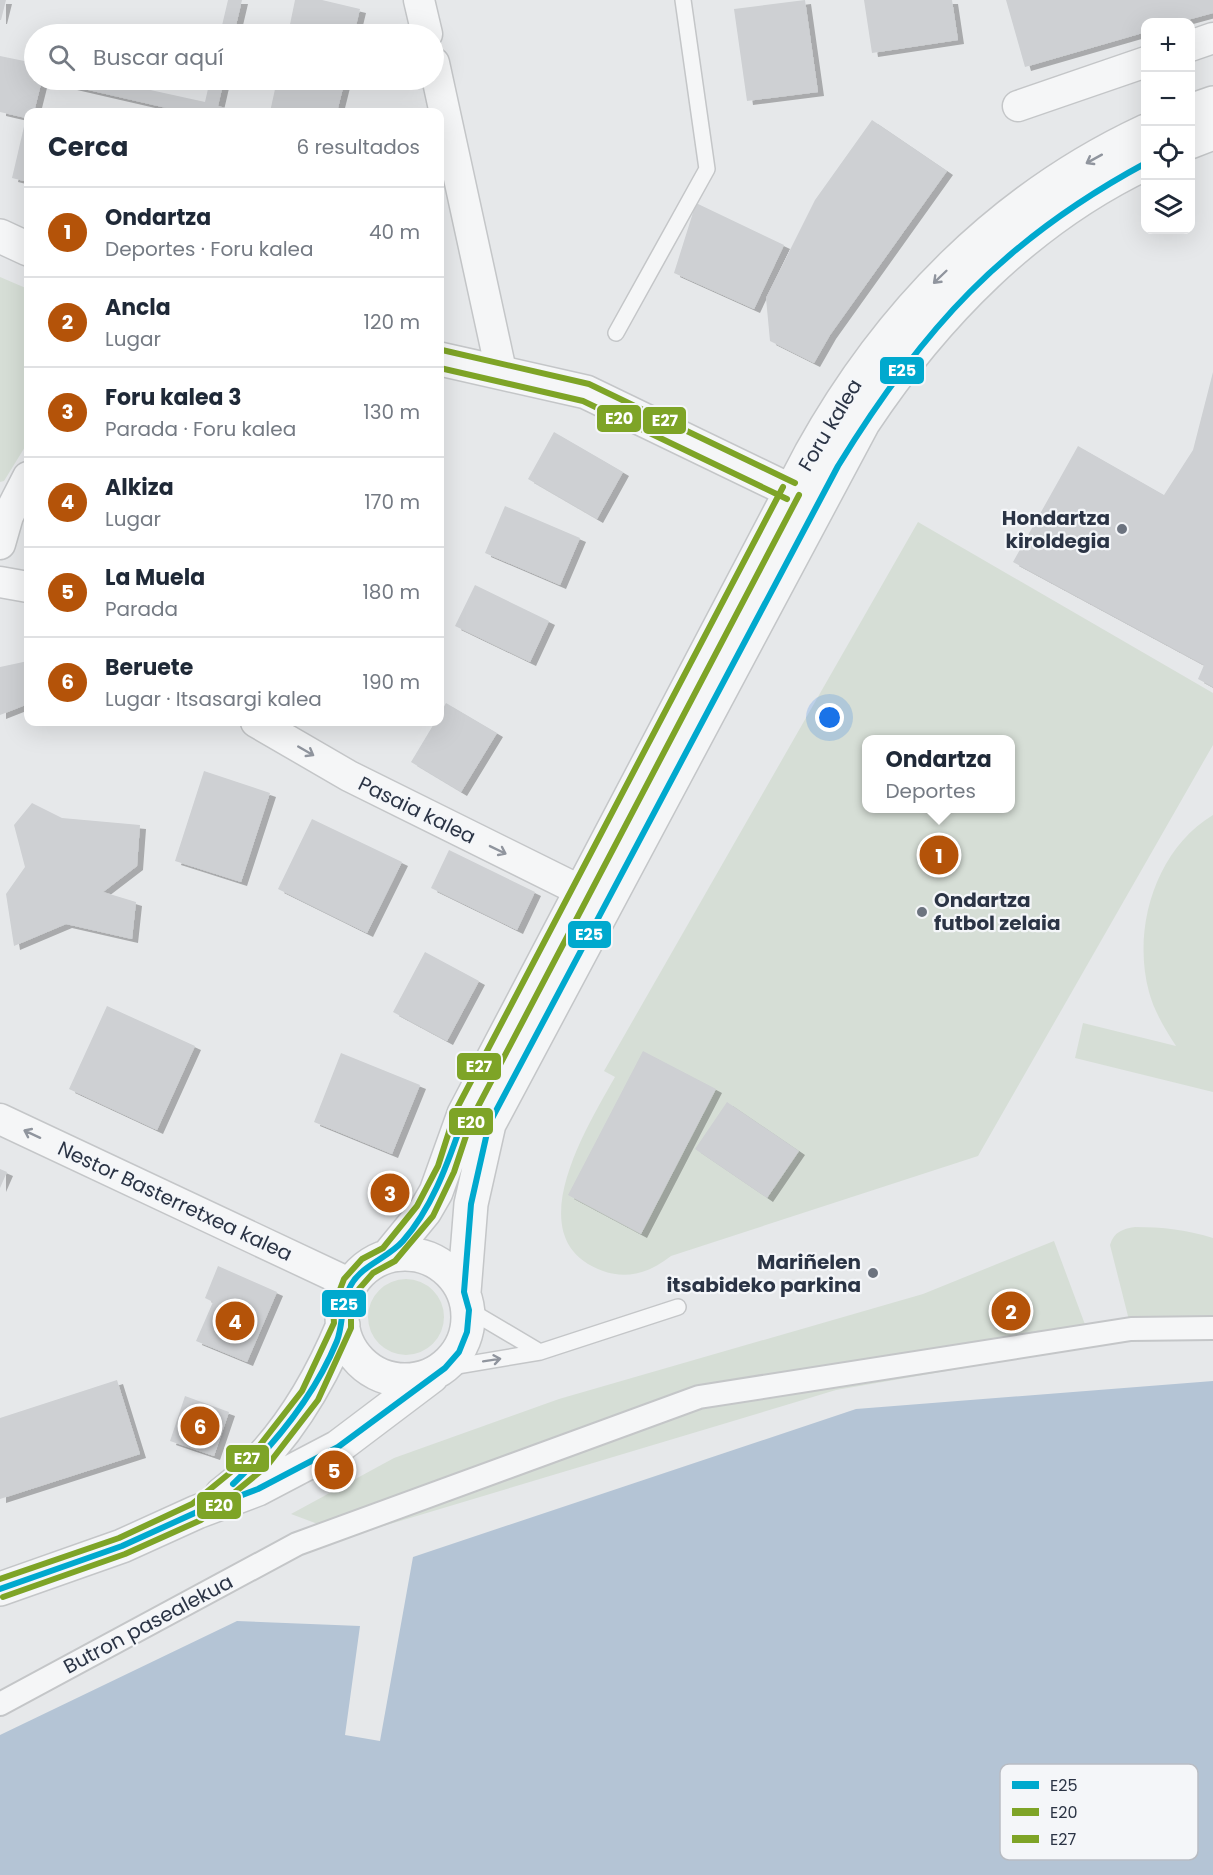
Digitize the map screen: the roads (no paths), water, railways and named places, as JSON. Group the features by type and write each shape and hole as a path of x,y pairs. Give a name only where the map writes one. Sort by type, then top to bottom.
{"street":[{"path":"419,0 425,24"},
{"path":"1195,45 1213,38"},
{"path":"1018,106 1141,64"},
{"path":"440,90 444,108"},
{"path":"1195,110 1213,103"},
{"path":"444,109 501,371"},
{"name":"Foru kalea","path":"389,1255 425,1211 436,1192 464,1114 836,408 866,364 932,284 970,248 1019,208 1070,172 1141,134"},
{"path":"1195,141 1213,134"},
{"name":"Foru kalea","path":"466,1301 471,1204 478,1164 489,1124 863,423 921,341 991,270 1085,197 1141,166"},
{"path":"0,237 24,247"},
{"path":"444,360 586,392 791,491"},
{"path":"0,544 16,492"},
{"path":"0,554 0,559"},
{"path":"0,582 24,587"},
{"name":"Pasaia kalea","path":"263,726 350,776 581,891"},
{"name":"Nestor Basterretxea kalea","path":"0,1119 351,1284"},
{"path":"0,1589 122,1546 197,1512 258,1489 338,1447 438,1372 459,1352 467,1332 466,1301 446,1268 418,1255 389,1255 367,1266 351,1284 342,1311 345,1338 359,1361 380,1376 406,1382 438,1372"},
{"path":"197,1512 235,1483 287,1428 310,1396 343,1325"},
{"name":"Butron pasealekua","path":"0,1704 297,1545 699,1397 1131,1329 1213,1328"}],"lane":[{"path":"616,333 707,169 683,0"},
{"path":"466,1301 540,1352"},
{"path":"438,1372 540,1352 678,1308"}],"water":[{"path":"1213,1381 1213,1875 0,1875 0,1735 237,1621 360,1626 345,1735 380,1741 413,1557 856,1409"}],"place":[{"name":"Hondartza kiroldegia","path":"1122,529"},
{"name":"Ondartza","path":"939,855"},
{"name":"Ondartza futbol zelaia","path":"922,912"},
{"name":"Foru kalea 3","path":"390,1193"},
{"name":"Mariñelen itsabideko parkina","path":"873,1273"},
{"name":"Ancla","path":"1011,1311"},
{"name":"Alkiza","path":"235,1321"},
{"name":"Beruete","path":"200,1426"},
{"name":"La Muela","path":"334,1470"}]}
